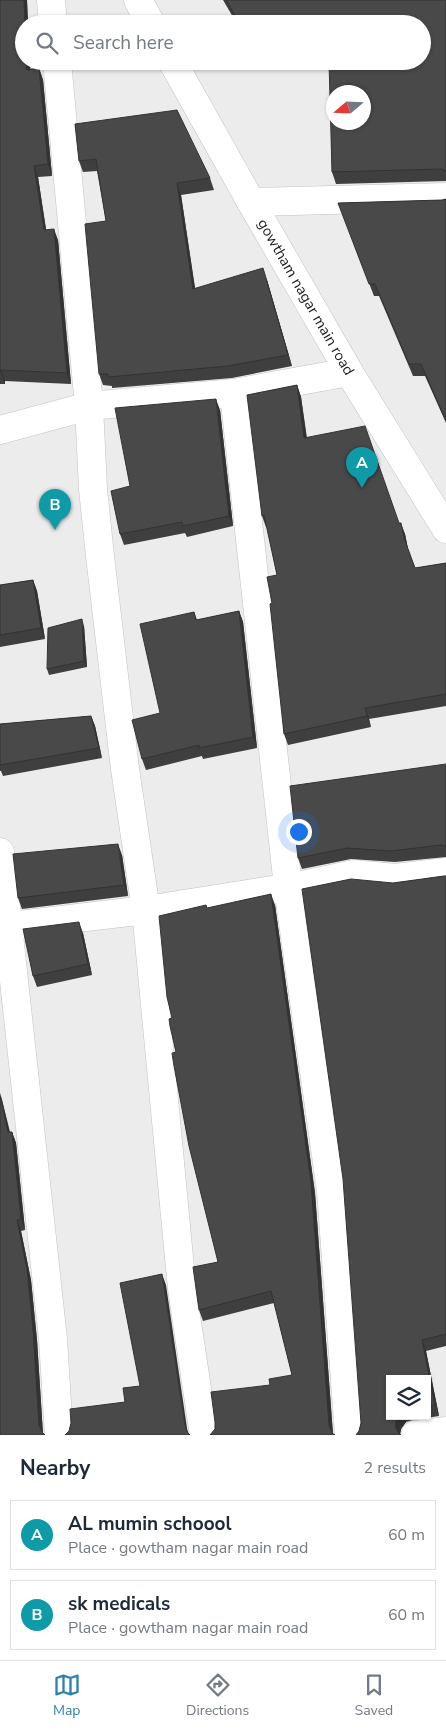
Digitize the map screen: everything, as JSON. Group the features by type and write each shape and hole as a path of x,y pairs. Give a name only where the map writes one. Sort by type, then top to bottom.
{"street":[{"path":"51,0 52,15"},
{"path":"138,0 146,15"},
{"path":"57,70 100,556 125,769 146,910 182,1289 204,1435"},
{"name":"gowtham nagar main road","path":"177,70 349,372 446,529"},
{"path":"251,202 446,197"},
{"path":"0,430 88,406 234,393 349,372"},
{"path":"234,393 288,887 331,1191 349,1435"},
{"path":"0,852 4,926 53,1339 59,1435"},
{"path":"4,926 146,910 298,886 354,874 395,878 446,872"},
{"path":"414,1435 446,1431"}],"building":[{"path":"0,0 24,0 25,15 15,15 15,70 39,70 48,164 34,166 44,230 54,229 67,373 1,370 0,372"},
{"path":"226,0 446,0 446,171 441,169 332,172 331,130 371,130 371,85 330,85 329,70 431,70 431,15 235,15"},
{"path":"177,110 210,178 177,183 193,289 263,268 288,355 228,366 108,377 108,374 99,374 85,224 106,221 96,159 79,161 75,124"},
{"path":"446,199 446,421 421,364 409,364 375,284 369,284 338,203"},
{"path":"297,385 304,438 365,426 399,523 401,523 404,538 415,568 446,563 446,694 365,708 367,716 284,734 270,604 272,603 267,577 277,575 264,515 262,516 247,395"},
{"path":"216,399 229,516 183,526 182,522 120,534 111,491 130,486 115,408"},
{"path":"33,580 41,628 0,635 0,585"},
{"path":"239,611 253,737 199,748 199,745 142,759 132,720 160,713 140,624 194,612 196,620"},
{"path":"82,619 84,661 47,669 48,628"},
{"path":"91,716 99,748 0,765 0,724"},
{"path":"446,764 446,846 391,851 347,848 298,858 290,786"},
{"path":"118,844 124,885 18,898 13,854"},
{"path":"446,876 446,1334 422,1340 429,1375 386,1375 386,1420 396,1420 395,1426 401,1435 356,1435 361,1423 343,1179 302,889 351,879 393,883"},
{"path":"271,894 311,1182 329,1425 332,1433 335,1435 210,1435 215,1429 211,1392 270,1385 269,1379 292,1375 271,1291 199,1310 193,1267 218,1262 189,1146 174,1066 172,1053 176,1052 169,1019 172,1018 167,997 159,916 206,905 207,908"},
{"path":"79,922 88,964 33,976 23,929"},
{"path":"0,1096 8,1132 12,1132 21,1219 17,1220 27,1269 39,1425 45,1435 0,1435"},
{"path":"162,1274 185,1426 190,1435 65,1435 69,1431 71,1423 70,1409 125,1402 123,1388 140,1386 120,1283"},
{"path":"431,1385 435,1405 431,1406"}],"place":[{"name":"AL mumin schoool","path":"362,488"},
{"name":"sk medicals","path":"55,530"}]}
